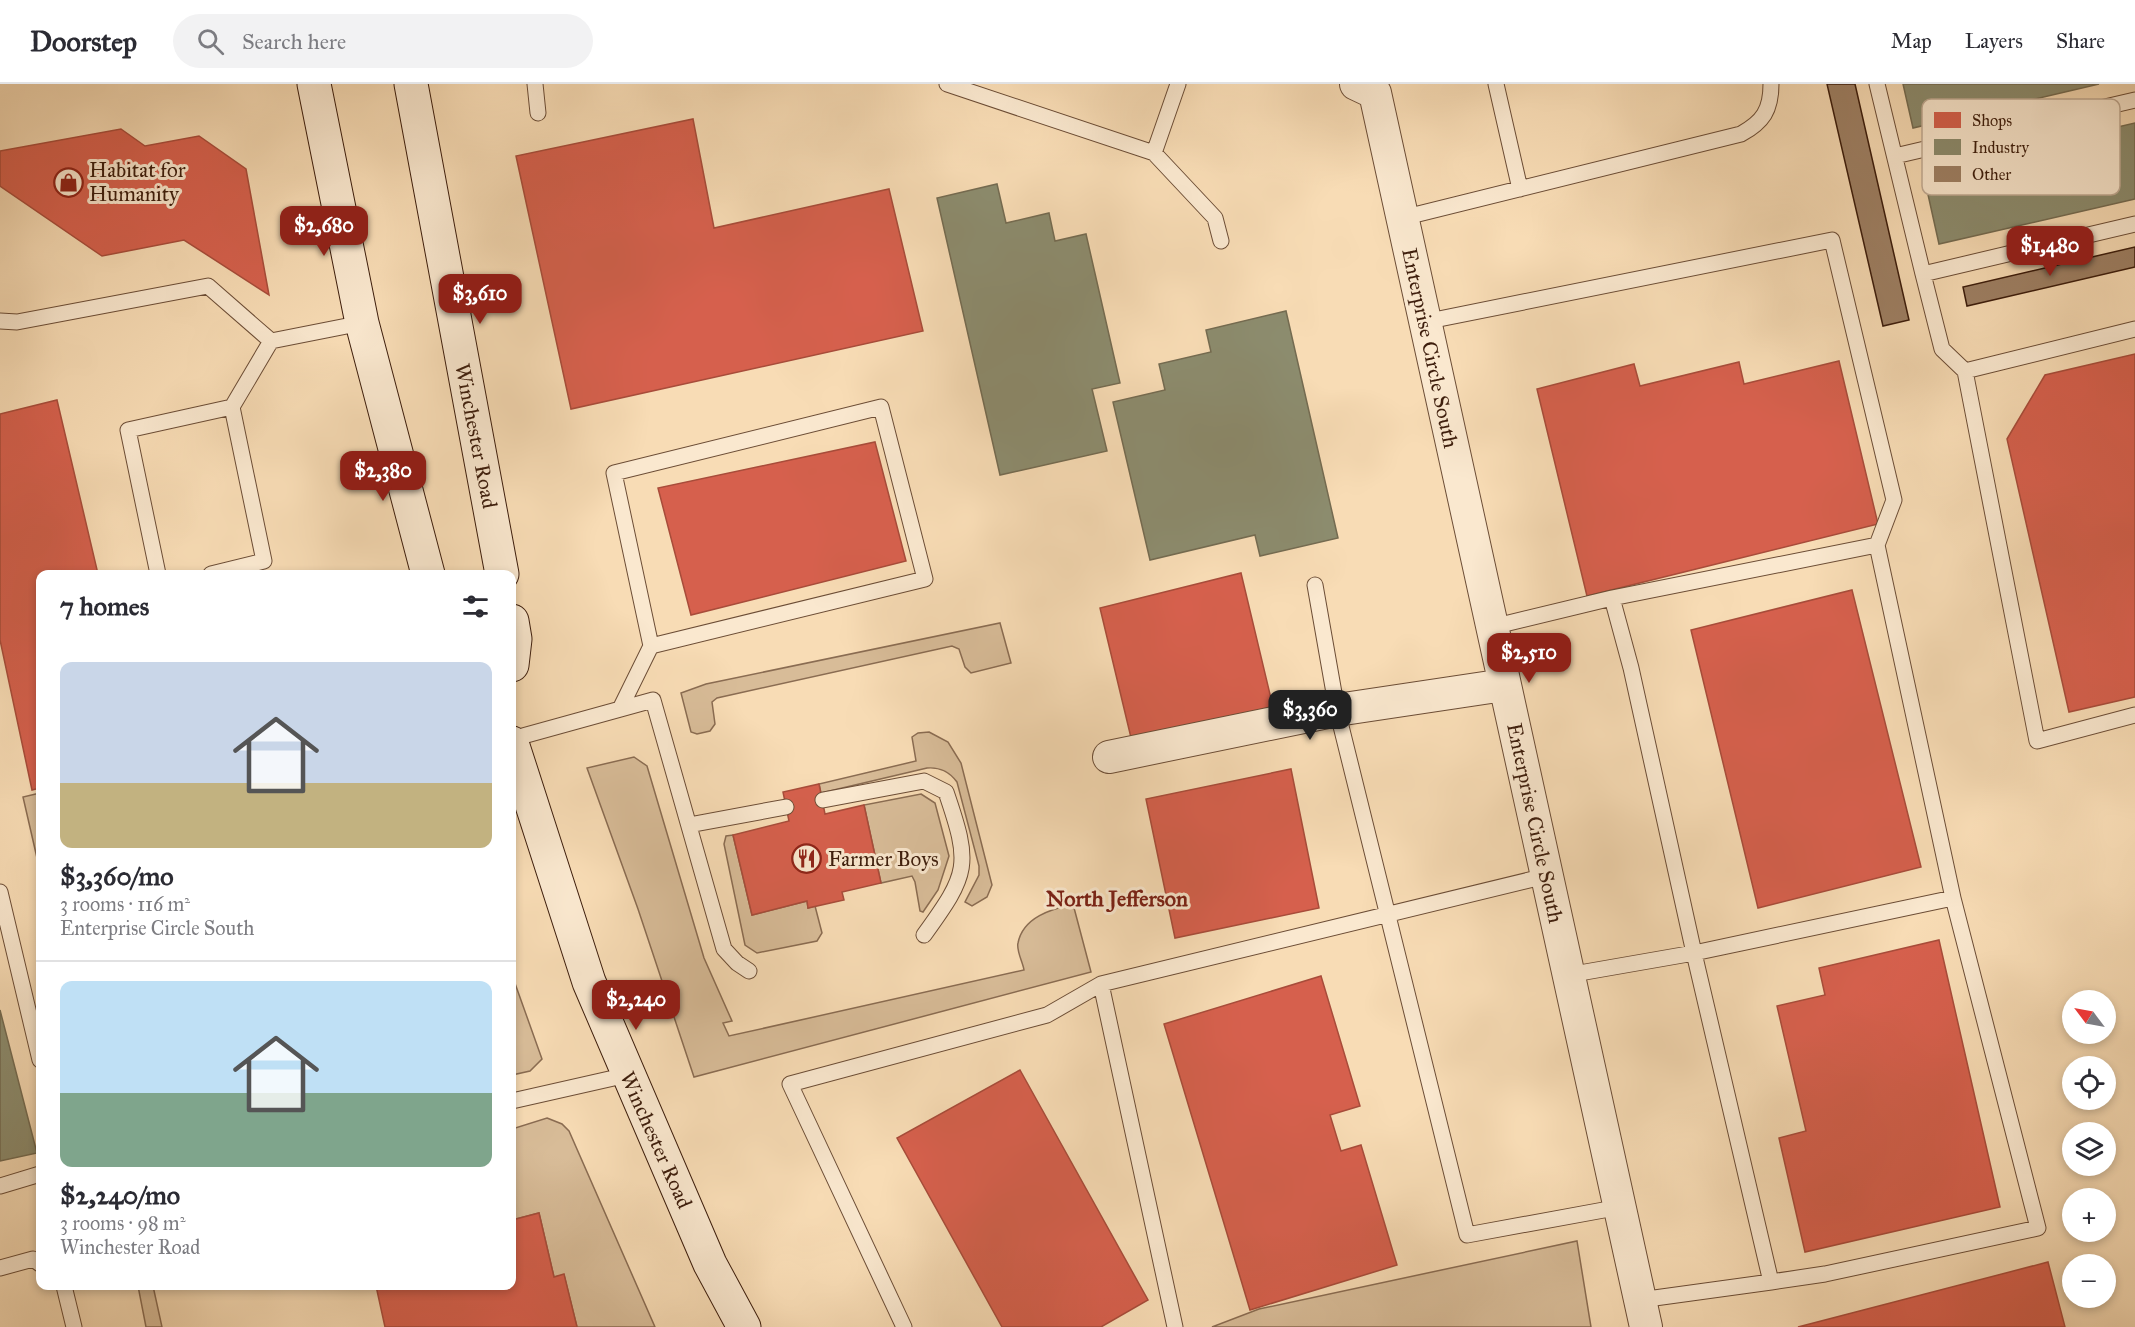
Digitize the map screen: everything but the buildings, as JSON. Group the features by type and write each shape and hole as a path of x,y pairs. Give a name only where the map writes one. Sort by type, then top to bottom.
{"main road":[{"path":"314,84 362,323 427,570"},
{"name":"Winchester Road","path":"411,84 501,570"},
{"name":"Winchester Road","path":"516,754 589,982 710,1264 744,1327"}],"street":[{"name":"Enterprise Circle South","path":"1372,87 1643,1313"},
{"path":"1109,757 1336,710 1504,685"}],"lane":[{"path":"535,84 538,113"},
{"path":"947,84 1154,153 1215,218 1221,241"},
{"path":"1154,153 1178,84"},
{"path":"1496,84 1520,189"},
{"path":"1402,218 1741,134 1759,124 1771,100 1771,84"},
{"path":"1877,84 1942,349 1965,371 2037,741 2135,715"},
{"path":"2120,104 2135,100"},
{"path":"1895,156 1922,150"},
{"path":"1923,274 2135,224"},
{"path":"1424,322 1832,240 1894,500 1877,545 1953,898 2038,1228 1825,1275 1771,1282 1643,1313"},
{"path":"0,321 17,322 208,286 271,340"},
{"path":"227,570 264,561 232,407 271,340 362,323"},
{"path":"1965,371 2135,329"},
{"path":"157,570 128,430 232,407"},
{"path":"620,709 651,646 614,473 881,407 926,579 651,646"},
{"path":"1492,627 1612,598 1877,545"},
{"path":"1315,585 1336,710 1467,1234 1620,1207"},
{"path":"1612,598 1631,669 1694,953 1771,1282"},
{"path":"516,740 653,700 724,949 737,963 749,971"},
{"path":"823,800 924,782 946,792 961,835 964,863 953,895 924,935"},
{"path":"689,825 786,807"},
{"path":"904,1327 790,1084 1047,1015 1101,984 1546,876"},
{"path":"0,892 36,1043"},
{"path":"1568,975 1694,953 1953,898"},
{"path":"1101,984 1175,1327"},
{"path":"516,1100 627,1075"},
{"path":"0,1186 36,1175"},
{"path":"0,1268 33,1259 36,1261"},
{"path":"65,1290 74,1327"}],"shaded area":[{"path":"1000,623 1011,663 971,673 965,667 959,649 952,646 717,698 712,702 715,724 710,731 697,734 691,732 681,693 706,684"},
{"path":"929,732 948,742 961,763 992,885 987,897 972,906 965,902 979,875 979,866 957,782 947,772 927,768 821,793 819,784 916,761 912,737 918,733"},
{"path":"634,757 647,766 704,958 732,1021 723,1023 729,1036 1024,970 1018,946 1021,934 1026,927 1039,916 1073,904 1091,972 694,1077 638,909 587,768"},
{"path":"36,794 36,854 23,797"},
{"path":"921,794 935,803 949,856 938,890 923,912 920,911 912,876 881,883 864,805"},
{"path":"733,835 752,915 807,901 808,908 815,906 822,933 817,941 757,953 745,945 724,844 726,836"},
{"path":"516,986 542,1059 530,1071 516,1074"},
{"path":"547,1118 562,1124 569,1131 655,1327 577,1327 564,1275 554,1277 539,1213 516,1219 516,1128"},
{"path":"1577,1241 1591,1327 1212,1327 1259,1309"},
{"path":"139,1290 154,1290 162,1327 146,1327"}],"place":[{"name":"Habitat for Humanity","path":"68,182"},
{"name":"Farmer Boys","path":"807,859"}],"district":[{"name":"North Jefferson","path":"1117,898"}]}
